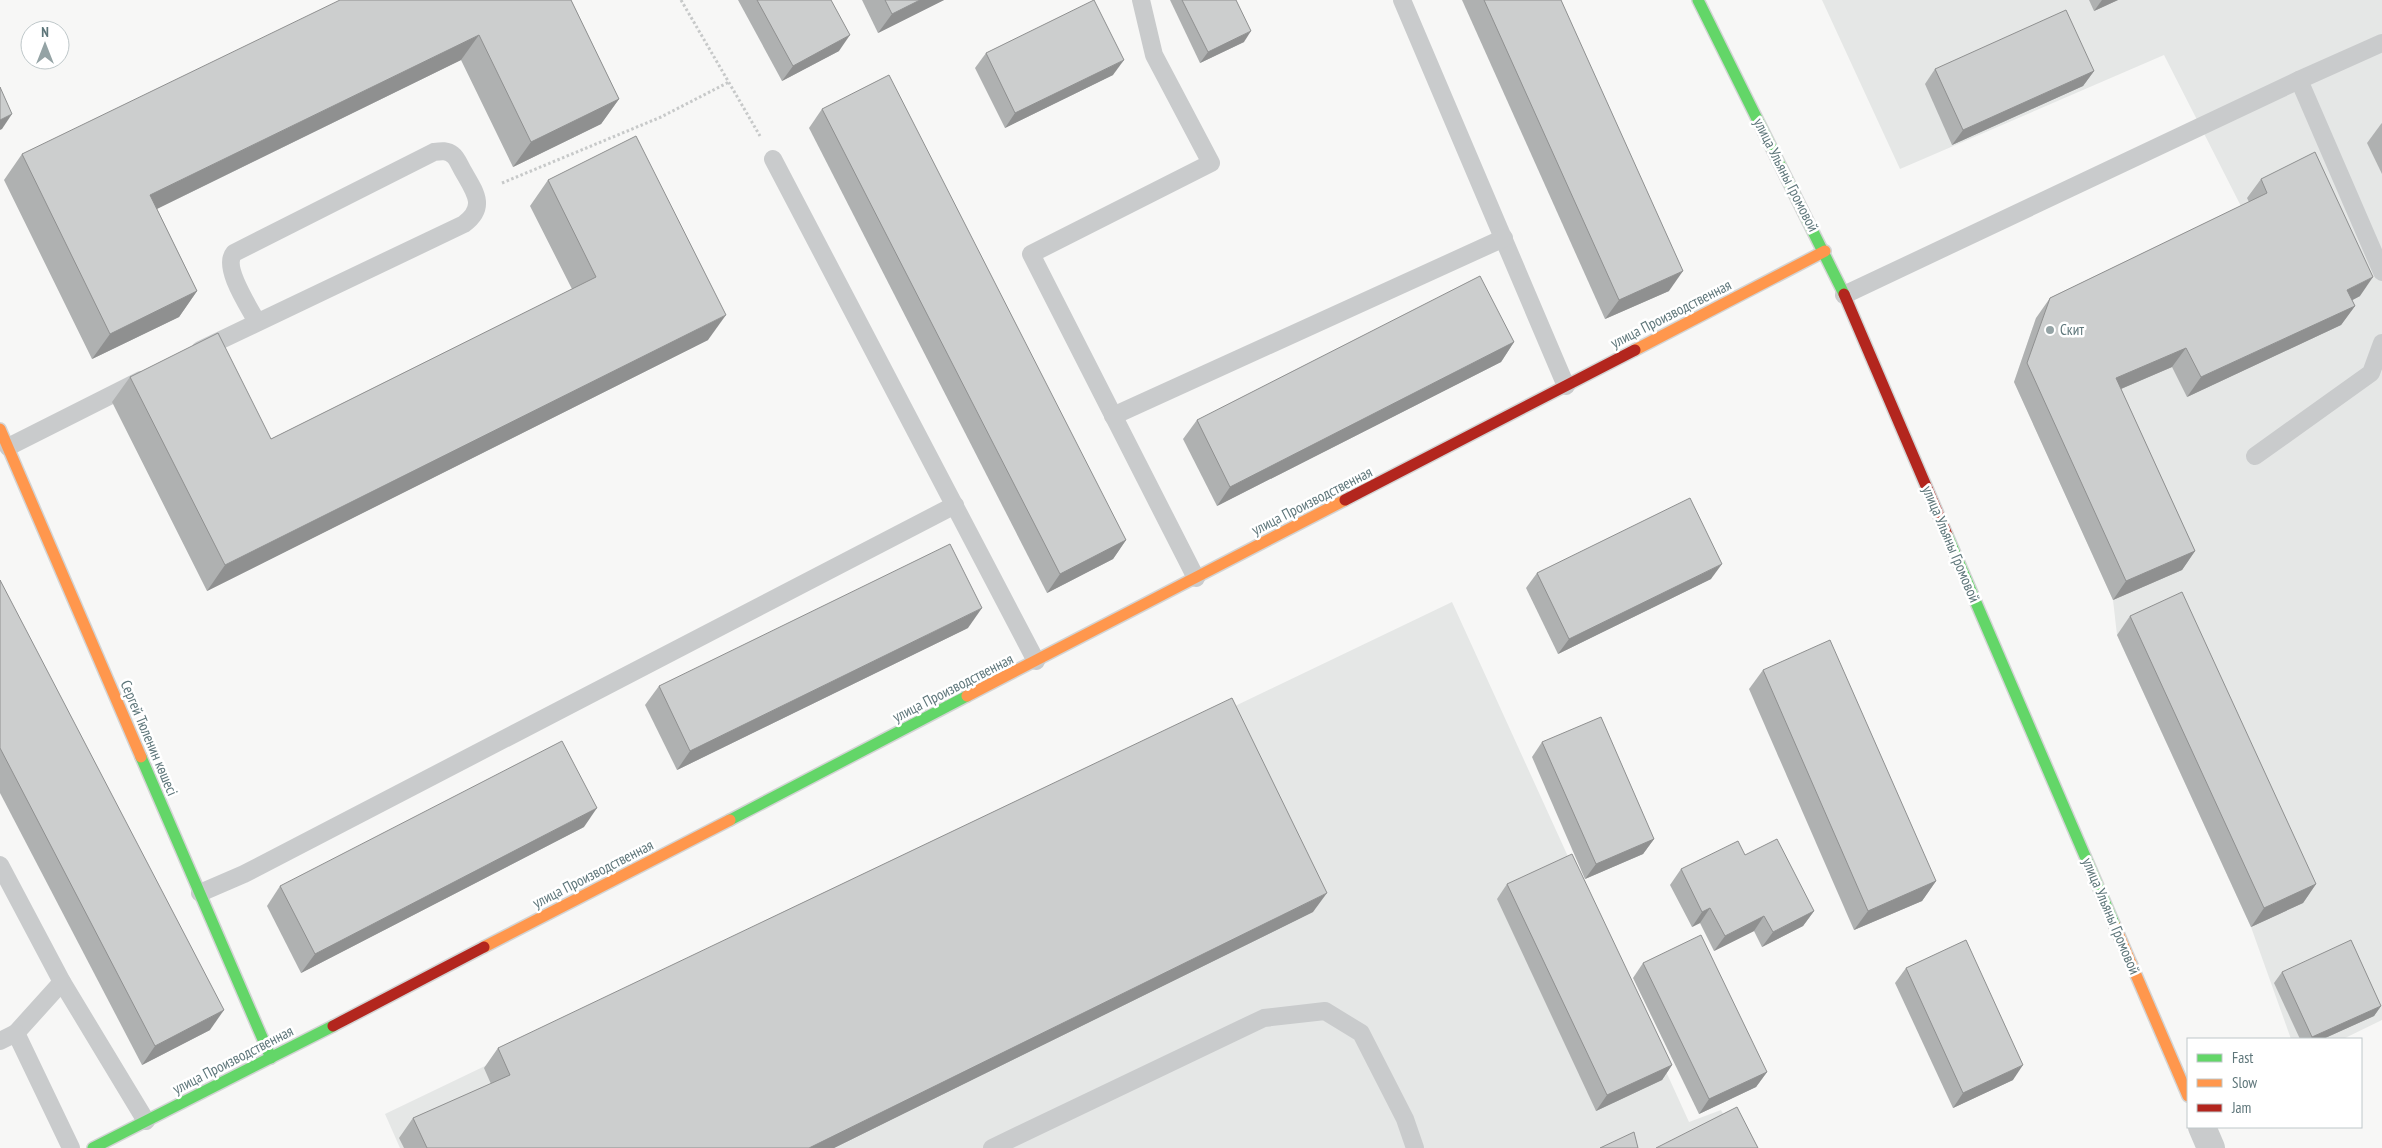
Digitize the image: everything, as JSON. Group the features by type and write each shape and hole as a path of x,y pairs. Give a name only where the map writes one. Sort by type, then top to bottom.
{"street":[{"name":"улица Ульяны Громовой","path":"1698,0 1824,251 2187,1094"},
{"name":"улица Производственная","path":"93,1148 271,1058 1824,251"},
{"name":"Сергей Тюленин көшесі","path":"0,429 271,1058"},
{"path":"2202,1128 2211,1148"}],"lane":[{"path":"1140,0 1154,55 1211,164 1031,254 1196,578"},
{"path":"1402,0 1566,386"},
{"path":"1844,296 2299,80 2382,43"},
{"path":"2299,80 2382,272"},
{"path":"188,357 257,322 464,224 477,212 476,194 454,156 446,151 434,152 234,253 230,261 232,273 257,322"},
{"path":"774,159 1036,661"},
{"path":"1113,416 1504,238"},
{"path":"2255,456 2371,373 2382,343"},
{"path":"8,447 153,374"},
{"path":"200,893 244,874 954,505"},
{"path":"0,865 62,982 146,1121"},
{"path":"62,982 8,1037 70,1148"},
{"path":"992,1148 1264,1018 1325,1011 1361,1033 1405,1119 1415,1148"}],"path":[{"path":"682,0 774,159"},
{"path":"476,194 661,118 729,82"}],"shaded area":[{"name":"Скит","path":"1822,0 2382,0 2382,1020 2345,1038 2291,1038 2251,927 2117,635 2113,600 2014,382 2036,318 2246,216 2164,55 1900,169"},
{"path":"1452,602 1689,1122 1721,1110 1731,1128 1687,1148 400,1148 385,1114"}],"building":[{"path":"340,0 571,0 619,99 531,142 479,35 150,195 197,291 110,334 22,154"},
{"path":"757,0 831,0 850,35 793,66"},
{"path":"885,0 920,0 892,14"},
{"path":"1094,0 1124,60 1015,113 986,53"},
{"path":"1182,0 1236,0 1251,31 1208,52"},
{"path":"1484,0 1561,0 1683,271 1619,300"},
{"path":"2066,10 2094,71 1963,130 1935,69"},
{"path":"889,75 1126,540 1060,574 822,109"},
{"path":"0,87 12,114 0,120"},
{"path":"636,136 726,315 225,565 130,377 218,333 271,439 596,277 548,180"},
{"path":"2315,152 2373,277 2347,290 2355,306 2201,377 2186,348 2116,378 2195,551 2126,581 2027,363 2050,298 2267,193 2261,179"},
{"path":"1480,276 1514,342 1230,487 1197,420"},
{"path":"1690,498 1722,564 1569,639 1537,573"},
{"path":"950,544 982,608 690,751 659,686"},
{"path":"0,580 224,1010 155,1046 0,748"},
{"path":"2182,592 2316,884 2264,908 2130,616"},
{"path":"1830,640 1936,881 1868,911 1763,670"},
{"path":"1232,698 1327,893 809,1148 427,1148 413,1118 510,1075 498,1048"},
{"path":"1601,717 1654,839 1596,864 1542,742"},
{"path":"562,741 597,808 315,954 280,886"},
{"path":"1777,839 1814,911 1773,932 1764,916 1725,936 1710,908 1702,912 1681,869 1738,841 1745,855"},
{"path":"1572,854 1672,1065 1607,1095 1507,884"},
{"path":"1701,935 1767,1072 1709,1099 1643,963"},
{"path":"1966,940 2023,1065 1963,1093 1906,968"},
{"path":"2351,940 2381,1006 2312,1037 2282,972"},
{"path":"1737,1107 1758,1148 1656,1148"},
{"path":"1634,1132 1638,1148 1600,1148"}],"traffic: fast":[{"path":"1698,0 1844,294"},
{"path":"1947,535 2115,926"},
{"path":"730,820 967,696"},
{"path":"141,757 271,1058"},
{"path":"93,1148 333,1026"}],"traffic: slow":[{"path":"1635,350 1825,251"},
{"path":"0,429 141,757"},
{"path":"967,696 1345,500"},
{"path":"484,947 730,820"},
{"path":"2115,926 2187,1094"}],"traffic: jam":[{"path":"1844,294 1947,535"},
{"path":"1345,500 1635,350"},
{"path":"333,1026 484,947"}],"place":[{"name":"Скит","path":"2050,330"}]}
